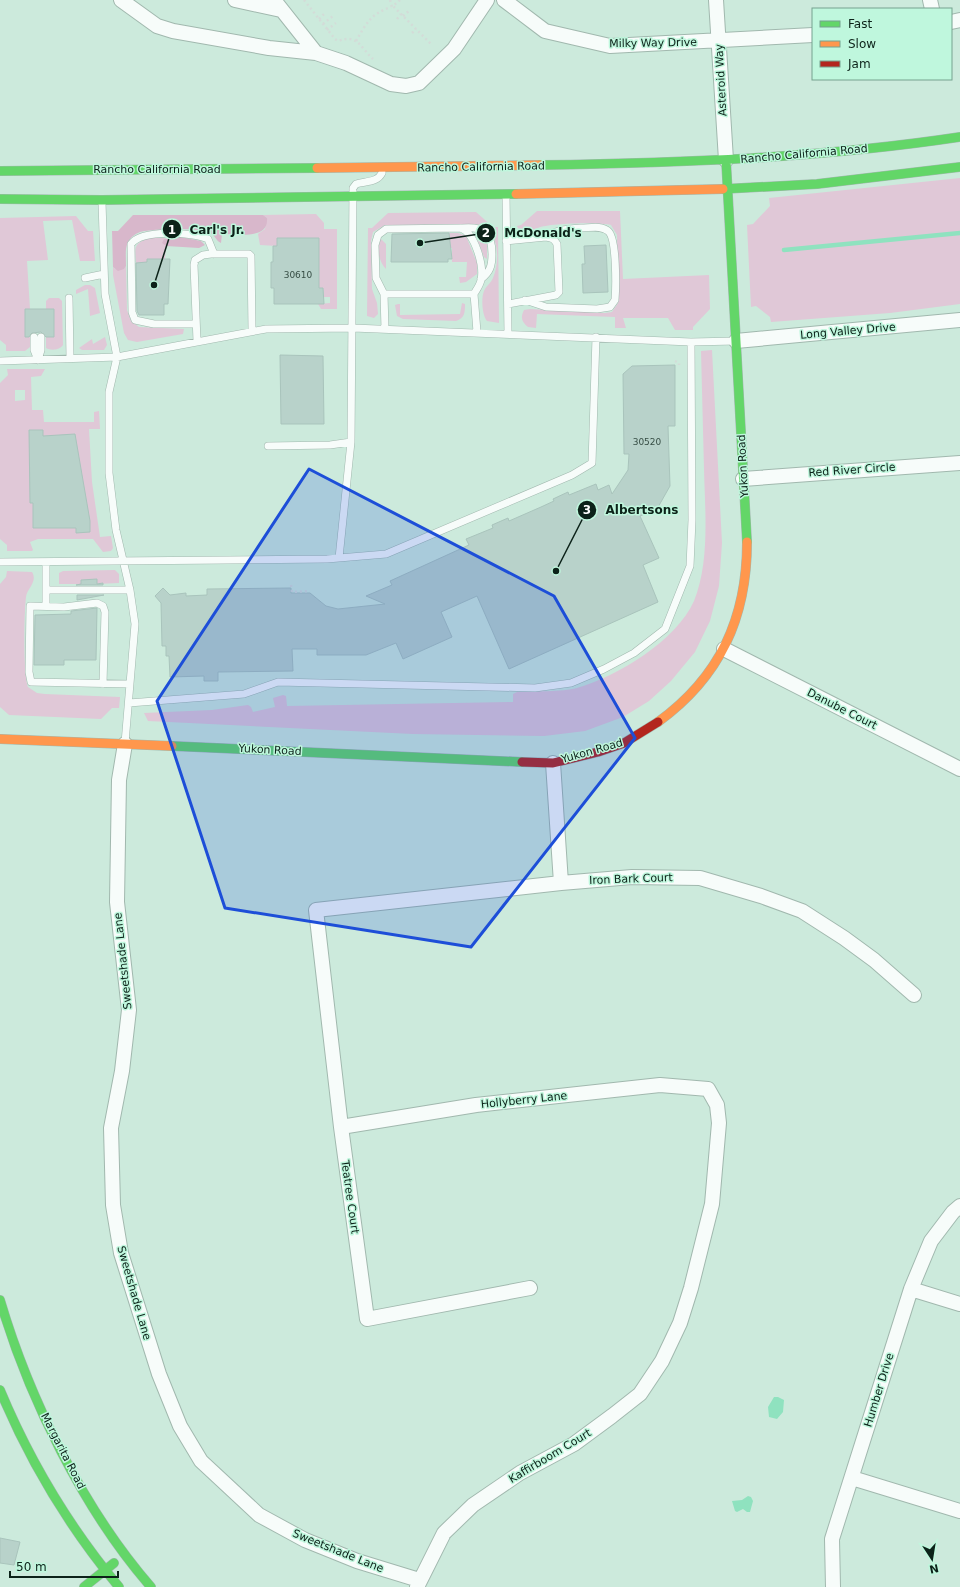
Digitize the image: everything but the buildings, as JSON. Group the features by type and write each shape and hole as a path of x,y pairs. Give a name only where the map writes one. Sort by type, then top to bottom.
{"main road":[{"name":"Rancho California Road","path":"0,171 385,168 726,160 917,145 960,138"},
{"name":"Yukon Road","path":"0,739 553,763 595,753 623,743 653,727 678,707 699,686 724,649 735,623 746,572 744,479 726,160"},
{"path":"0,198 102,200 352,198 506,196 727,190 816,184 960,167"},
{"name":"Margarita Road","path":"0,1300 17,1350 37,1401 83,1489 124,1555 151,1587"},
{"path":"0,1390 12,1420 42,1476 83,1542 119,1587"},
{"path":"84,1587 124,1555"}],"street":[{"path":"121,0 157,26 173,31 269,48 316,54 346,63 391,84 406,86 419,83 454,49 487,0"},
{"path":"235,0 278,5 316,54"},
{"name":"Milky Way Drive","path":"504,0 545,31 610,46 812,35"},
{"name":"Asteroid Way","path":"716,0 726,160"},
{"name":"Long Valley Drive","path":"736,341 960,320"},
{"name":"Red River Circle","path":"744,479 960,463"},
{"name":"Danube Court","path":"724,649 960,769"},
{"name":"Sweetshade Lane","path":"125,744 119,780 117,902 129,1010 122,1071 111,1128 113,1205 121,1253 159,1374 180,1426 201,1461 259,1515 305,1540 418,1584"},
{"path":"553,763 561,883"},
{"name":"Iron Bark Court","path":"316,910 561,883 632,877 700,878 761,896 802,912 844,938 874,960 914,995"},
{"name":"Teatree Court","path":"316,910 341,1127 367,1319 530,1288"},
{"name":"Hollyberry Lane","path":"341,1127 476,1104 660,1085 708,1089"},
{"name":"Kaffirboom Court","path":"418,1584 444,1533 473,1505 520,1473 574,1444 612,1416 640,1394 662,1361 680,1323 712,1204 719,1124 717,1105 708,1089"},
{"name":"Humber Drive","path":"832,1587 832,1539 910,1289 931,1241 953,1212 960,1206"},
{"path":"910,1289 960,1304"},
{"path":"852,1478 960,1511"}],"lane":[{"path":"339,558 351,442 353,188 356,184 380,178 385,168"},
{"path":"506,196 508,333"},
{"path":"102,200 104,274 117,357 109,392 109,473 116,530 130,590 134,624 125,744"},
{"path":"385,329 384,294 376,278 375,245 381,232 386,229 460,228 481,230 490,237 492,243 492,264 487,274 481,279 474,294 476,332"},
{"path":"460,228 467,231 471,237 480,258 481,279"},
{"path":"525,300 546,307 597,309 610,307 614,300 614,242 610,232 602,228 562,230 555,231 546,237"},
{"path":"196,324 154,324 143,323 135,320 132,312 131,244 137,238 148,235 196,235 208,239 214,254"},
{"path":"506,241 546,237 553,238 557,244 559,292 556,295 508,304"},
{"path":"197,341 195,260 203,255 249,254 251,256 252,330"},
{"path":"85,278 104,274"},
{"path":"384,294 474,294"},
{"path":"69,298 70,358"},
{"path":"0,361 117,357 261,329 353,328 508,333 691,342 736,341"},
{"path":"38,337 41,350 38,360"},
{"path":"0,562 339,558 386,554 563,478 592,462 596,337"},
{"path":"129,703 244,694 278,682 536,688 571,683 634,654 665,629 690,566 692,520 691,342"},
{"path":"268,446 330,445 351,442"},
{"path":"46,562 46,606"},
{"path":"47,590 130,590"},
{"path":"103,684 105,612 103,606 97,603 64,607 30,606 29,672 31,682 103,684 130,684"}],"path":[{"path":"305,0 327,30 338,41 348,38 356,41 377,61"},
{"path":"390,0 392,7 432,45"},
{"path":"356,41 371,17 377,12 392,7 400,0"},
{"path":"397,19 410,10"},
{"path":"319,19 324,14"},
{"path":"323,24 333,16"},
{"path":"327,30 336,23"},
{"path":"412,33 416,29"},
{"path":"675,361 678,362 679,365"},
{"path":"291,584 292,592 310,592"}],"highlighted area":[{"path":"309,469 554,596 635,738 471,947 225,908 157,701"}],"shaded area":[{"path":"960,178 960,304 890,313 771,322 770,317 756,306 751,307 747,225 753,224 770,206 769,198"},
{"path":"537,211 620,211 623,279 709,275 710,309 693,327 693,330 675,330 668,318 623,318 626,328 615,328 615,317 537,314 536,328 528,327 522,320 524,310 530,309 605,313 612,312 618,303 617,235 611,225 563,224 544,226 521,233 517,226 521,225"},
{"path":"476,212 493,227 498,227 499,323 487,321 484,315 482,302 484,291 492,280 496,270 496,245 489,231 483,226 475,224 385,225 373,232 371,241 372,289 377,303 378,314 374,318 367,316 368,228 372,228 388,213"},
{"path":"316,214 324,223 324,229 337,229 337,309 321,309 318,304 330,303 330,297 324,297 323,288 319,288 319,238 277,238 277,246 260,245 258,234 265,229 267,218 263,215"},
{"path":"133,215 263,215 267,218 266,225 263,230 258,233 243,235 222,234 221,243 213,235 204,231 165,229 140,232 128,242 126,250 126,266 124,269 118,271 113,267 112,231 118,231"},
{"path":"76,216 88,231 93,231 95,261 80,261 72,220 43,221 48,260 27,261 30,309 25,310 25,337 30,337 30,347 25,351 6,351 6,345 0,340 0,218"},
{"path":"448,233 458,233 466,236 477,263 477,274 466,282 460,283 459,277 466,277 467,262 452,262 452,248 449,248"},
{"path":"475,233 482,235 487,242 487,259 484,257"},
{"path":"180,237 201,241 205,245 199,248 166,246 162,243 164,239"},
{"path":"149,238 167,238 164,239 166,246 165,259 148,259 147,263 136,263 136,247 140,242"},
{"path":"381,239 386,244 386,269 379,255 379,243"},
{"path":"126,266 127,310 131,321 139,327 184,329 183,334 137,342 128,340 124,333 113,275 113,267 115,269 124,269"},
{"path":"85,285 90,285 95,288 100,313 90,316 88,289 76,294 76,290"},
{"path":"49,298 59,298 62,301 63,345 55,350 46,348 46,337 54,337 46,309 46,301"},
{"path":"462,303 465,304 464,314 456,321 403,319 397,316 395,305 400,304 400,315 460,314"},
{"path":"105,337 107,345 104,350 82,350 79,348 92,339 93,344"},
{"path":"712,350 722,543 719,586 710,621 695,652 671,681 649,701 623,717 585,731 544,736 413,734 148,721 144,713 212,710 248,705 251,707 253,712 275,707 273,698 283,695 286,696 287,706 513,702 513,694 517,692 556,691 577,688 610,675 644,655 674,630 694,601 699,586 705,536 701,351"},
{"path":"7,369 45,369 41,376 31,377 32,410 43,410 44,422 94,422 94,412 99,411 100,429 89,429 92,482 100,537 111,536 113,548 111,551 103,552 93,539 38,539 30,542 32,551 7,551 7,545 0,539 0,383 8,375","holes":["15,390 25,390 25,400 15,401"]},
{"path":"115,570 119,574 119,583 97,584 97,579 81,584 59,584 59,573 63,571"},
{"path":"7,571 32,572 34,576 33,582 26,597 25,605 25,669 28,687 37,693 45,694 120,697 119,708 112,708 101,719 9,715 0,707 0,584 6,577"},
{"path":"774,1397 784,1400 783,1412 777,1419 769,1417 768,1407"},
{"path":"748,1496 751,1497 753,1501 750,1512 743,1509 737,1512 735,1511 732,1501 742,1500"}],"waterway":[{"path":"784,250 960,233"}],"traffic: fast":[{"path":"540,165 646,163 803,155 960,137"},
{"path":"726,160 747,542"},
{"path":"723,189 817,184 960,167"},
{"path":"0,171 317,168"},
{"path":"0,199 102,200 516,194"},
{"path":"172,746 522,762"},
{"path":"0,1300 26,1375 61,1451 81,1488 103,1523 126,1556 151,1587"},
{"path":"0,1390 24,1443 52,1493 84,1541 119,1587"},
{"path":"84,1587 114,1563"}],"traffic: slow":[{"path":"317,168 540,165"},
{"path":"516,194 723,189"},
{"path":"658,722 680,704 698,686 726,644 742,596 746,570 747,542"},
{"path":"0,739 172,746"}],"traffic: jam":[{"path":"522,762 553,763 598,752 624,743 658,722"}],"place":[{"name":"McDonald's","path":"420,243"},
{"name":"Carl's Jr.","path":"154,285"},
{"name":"Albertsons","path":"556,571"}]}
